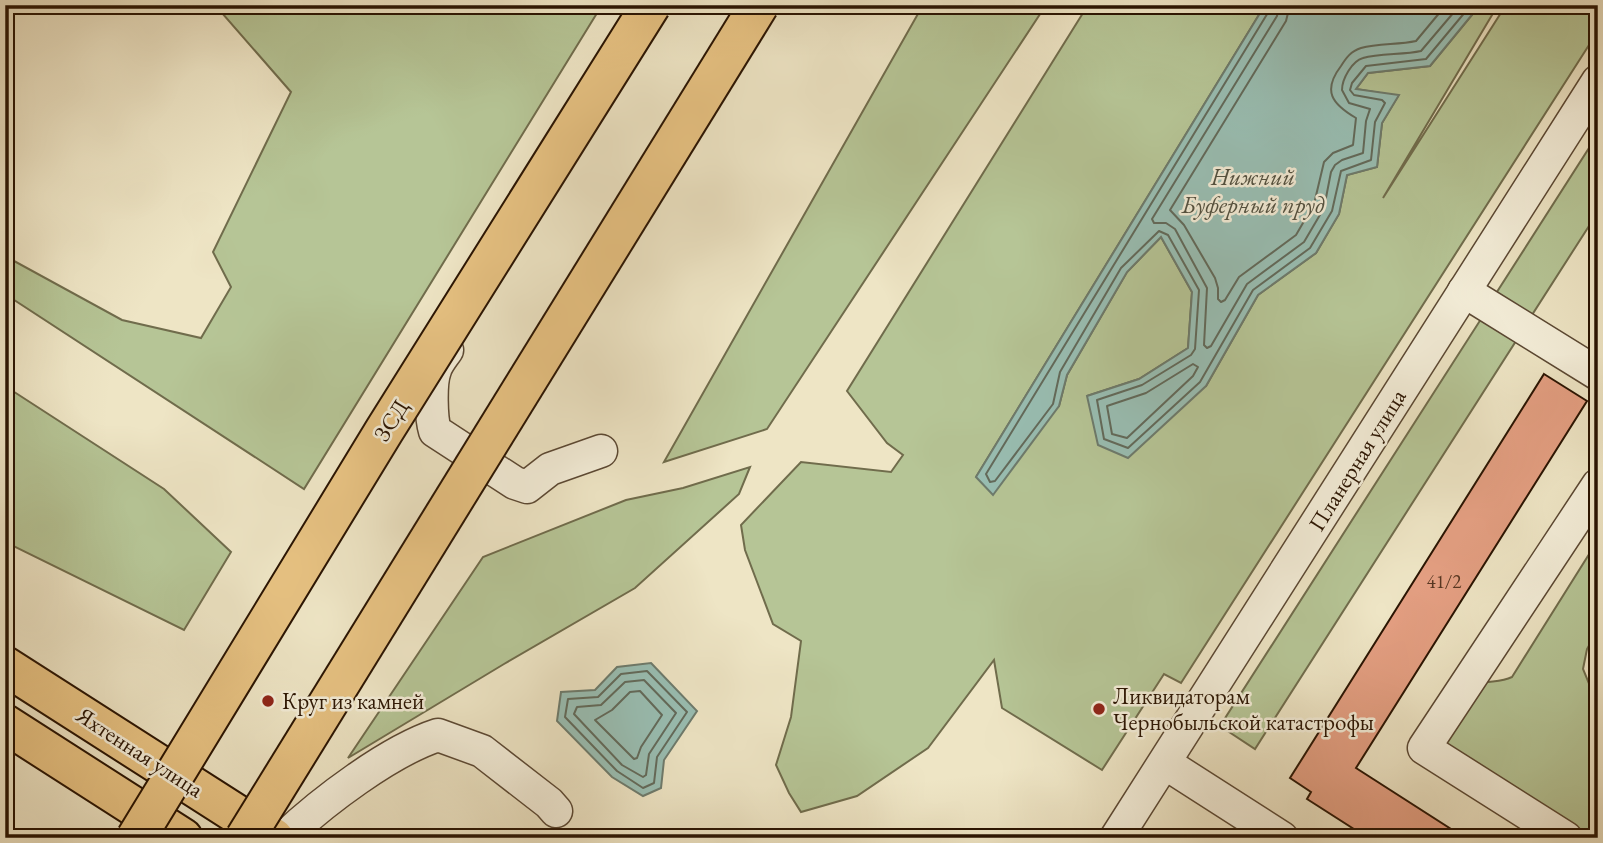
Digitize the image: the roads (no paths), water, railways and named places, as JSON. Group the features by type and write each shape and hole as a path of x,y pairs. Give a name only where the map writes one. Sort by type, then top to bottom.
{"main road":[{"path":"246,838 759,5"},
{"name":"ЗСД","path":"136,838 376,443 654,8"},
{"name":"Яхтенная улица","path":"5,666 274,838"},
{"path":"5,723 183,838"}],"street":[{"path":"601,451 550,469 527,486 515,483 435,431 432,423 434,377 435,369 654,8"},
{"name":"Планерная улица","path":"1116,838 1598,82"},
{"path":"1464,291 1598,374"},
{"path":"1566,838 1424,748 1598,485"},
{"path":"284,838 304,819 380,764 438,735 482,751 550,803 556,811"},
{"path":"1165,763 1282,838"}],"water":[{"name":"Нижний Буферный пруд","path":"1265,5 1480,5 1430,66 1368,73 1356,89 1399,95 1382,123 1377,167 1347,175 1339,214 1316,253 1258,295 1206,386 1128,458 1098,445 1087,396 1139,379 1188,348 1192,292 1161,237 1127,272 1067,375 1059,406 993,495 976,477"},
{"path":"651,663 697,711 664,760 661,788 643,796 612,777 557,721 561,692 595,690 617,667"}],"place":[{"name":"Круг из камней","path":"268,701"},
{"name":"Ликвидаторам Чернобыльской катастрофы","path":"1099,709"}]}
